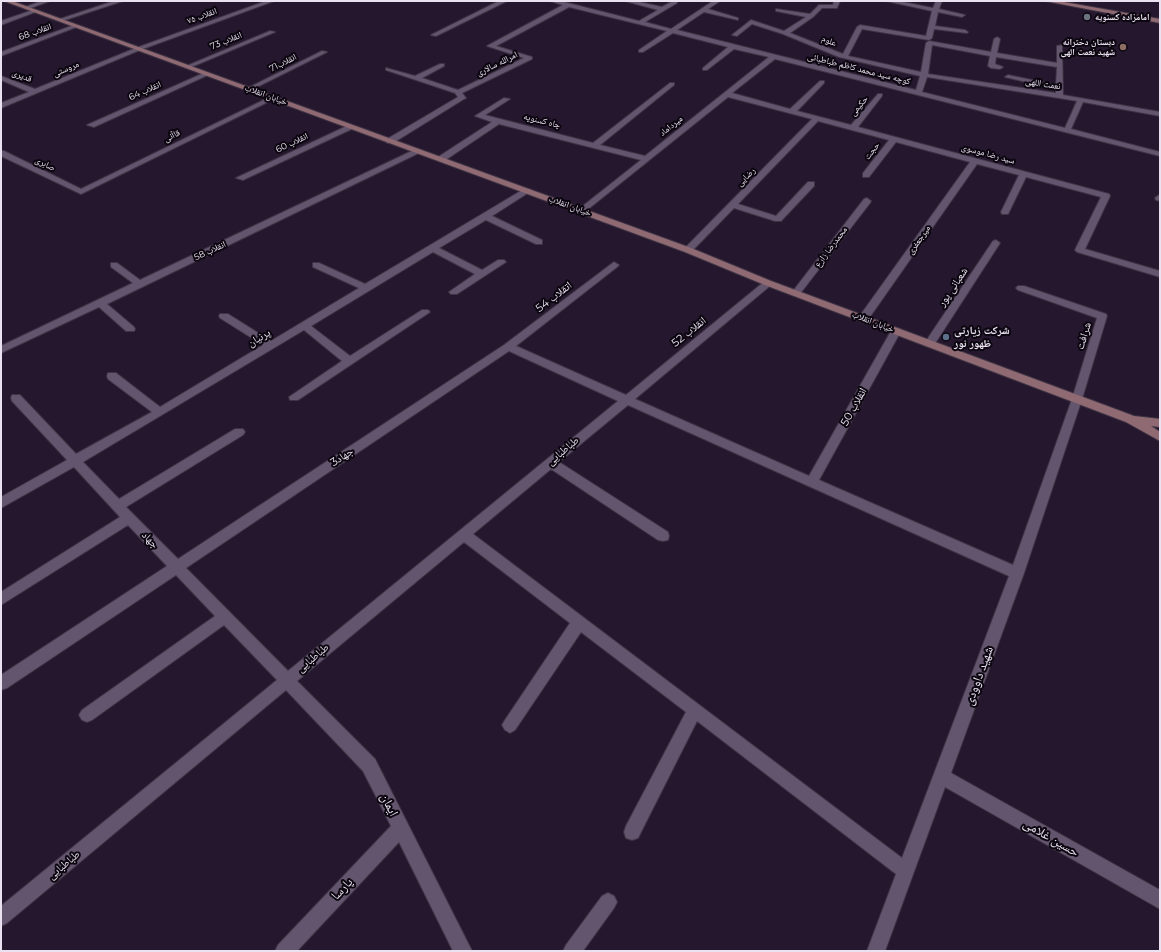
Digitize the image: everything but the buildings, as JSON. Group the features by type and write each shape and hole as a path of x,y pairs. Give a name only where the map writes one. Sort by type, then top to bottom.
{"main road":[{"name":"خیابان انقلاب","path":"7,1 688,250 768,283 1130,419 1160,437"},
{"path":"1048,1 1159,20"},
{"name":"خیابان انقلاب","path":"1130,419 1160,423"}],"street":[{"path":"26,8 48,1"},
{"path":"60,20 120,1"},
{"name":"انقلاب ۷۵","path":"138,49 272,1"},
{"path":"434,35 504,1"},
{"name":"کوچه سید محمد کاظم طباطبائی","path":"553,1 1160,154"},
{"path":"628,1 662,9"},
{"path":"641,51 672,32 716,1"},
{"path":"785,33 811,16 821,6 835,7 837,1"},
{"path":"889,1 962,15"},
{"path":"918,94 924,75 935,10 940,1"},
{"path":"638,23 676,2"},
{"name":"امرالله سالاری","path":"458,92 530,58 490,46 568,5"},
{"path":"704,10 736,19"},
{"path":"778,10 811,16"},
{"path":"1,23 36,11"},
{"name":"علوم","path":"735,35 751,22 785,33 845,56 924,75"},
{"name":"انقلاب 68","path":"1,54 76,26"},
{"path":"845,56 860,27 1060,66"},
{"path":"931,27 965,32"},
{"name":"انقلاب 73","path":"186,66 272,32"},
{"path":"997,39 991,66 1000,67"},
{"path":"1059,96 1060,46"},
{"path":"705,69 732,47"},
{"name":"مروستی","path":"1,106 138,49"},
{"name":"انقلاب71","path":"250,90 324,52"},
{"name":"میرداماد","path":"582,211 773,57"},
{"path":"416,78 442,65"},
{"path":"388,70 458,92 462,98 390,141"},
{"name":"انقلاب 64","path":"91,125 206,74"},
{"name":"نعمت اللهی","path":"924,75 1059,96 1160,114"},
{"name":"قدیری","path":"1,78 36,92"},
{"path":"1008,78 1059,88"},
{"path":"792,112 822,82"},
{"path":"595,144 672,84"},
{"name":"سید رضا موسوی","path":"727,94 1106,196 1080,250 1160,274"},
{"name":"حکیمی","path":"852,128 880,95"},
{"name":"قاآنی","path":"81,192 272,98"},
{"name":"چاه کسنویه","path":"506,99 479,116 595,144 647,159"},
{"path":"1067,131 1080,100"},
{"name":"رضایی","path":"688,250 817,118"},
{"path":"441,159 498,121"},
{"name":"انقلاب 60","path":"240,178 352,127"},
{"name":"حجت","path":"866,175 894,139"},
{"name":"انقلاب 58","path":"1,350 419,151"},
{"name":"صابری","path":"1,153 81,192"},
{"name":"میرجعفری","path":"863,319 975,161"},
{"path":"1005,212 1022,174"},
{"path":"733,204 778,219 811,184"},
{"name":"پرنیان","path":"1,503 160,412 527,191"},
{"name":"محمدرضا زارع","path":"796,293 867,201"},
{"path":"485,216 539,242"},
{"name":"شعبانی پور","path":"930,343 996,243"},
{"path":"432,248 482,274"},
{"path":"454,292 501,262"},
{"path":"114,265 140,284"},
{"path":"316,265 366,288"},
{"name":"اتقلاب 54","path":"508,347 614,265"},
{"name":"انقلاب 52","path":"626,400 768,283"},
{"name":"شرافت","path":"1021,288 1102,316 1077,399"},
{"path":"100,303 130,329"},
{"path":"294,397 425,312"},
{"path":"224,316 270,345"},
{"path":"304,325 349,362"},
{"name":"انقلاب 50","path":"812,482 896,331"},
{"path":"508,347 1017,573"},
{"name":"جهاد3","path":"2,684 176,566 508,347"},
{"path":"112,376 160,412"},
{"name":"جهاد","path":"16,398 286,681"},
{"name":"شهید داوودی","path":"876,951 1017,573 1077,399"},
{"name":"طباطبایی","path":"1,917 626,400"},
{"path":"118,506 239,432"},
{"path":"550,462 663,536"},
{"path":"1,599 129,518"},
{"path":"463,534 906,871"},
{"path":"87,715 225,617"},
{"path":"510,725 579,622"},
{"name":"ایمان","path":"286,681 369,765 463,951"},
{"path":"632,832 695,710"},
{"name":"حسین غلامی","path":"942,776 1160,900"},
{"name":"پارسا","path":"284,951 401,828"},
{"path":"572,951 608,902"}],"place":[{"name":"امامزاده کسنویه","path":"1087,17"},
{"name":"دبستان دخترانه شهید نعمت الهی","path":"1123,47"},
{"name":"شرکت زیارتی ظهور نور","path":"946,337"}]}
